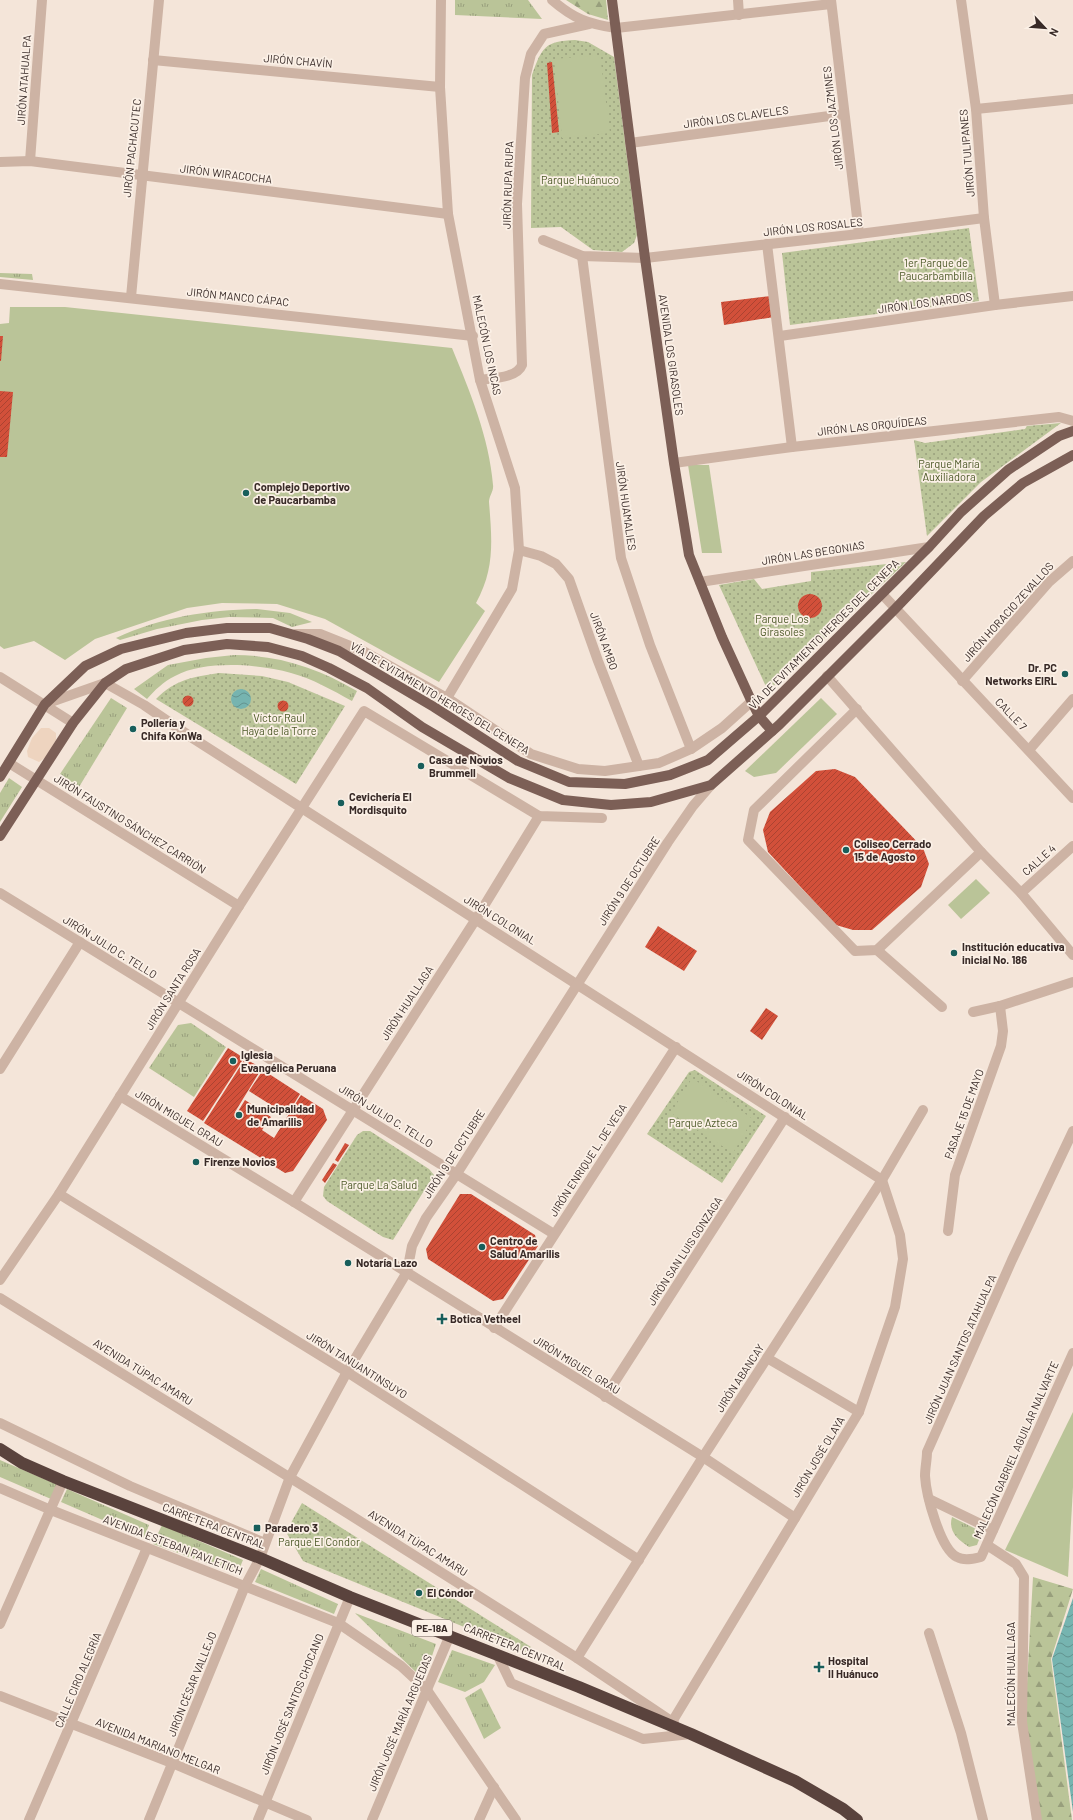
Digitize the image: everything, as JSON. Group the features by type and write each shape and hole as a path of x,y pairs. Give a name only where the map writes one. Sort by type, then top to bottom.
{"highway":[{"name":"CARRETERA CENTRAL","path":"0,1449 22,1463 63,1481 260,1558 350,1597 450,1635 691,1734 795,1780 843,1809 857,1820"}],"main road":[{"name":"AVENIDA LOS GIRASOLES","path":"612,0 645,258 674,463 689,556 722,637 759,716 772,731"},
{"name":"VÍA DE EVITAMIENTO HEROES DEL CENEPA","path":"0,777 45,704 85,666 121,649 186,633 227,628 270,628 339,651 434,706 518,761 569,782 625,784 670,775 708,760 759,716 929,547 961,512 1008,470 1059,436 1073,431"},
{"path":"0,836 73,723 105,682 126,669 184,650 227,644 268,647 302,656 329,668 367,688 422,727 509,778 563,800 611,806 651,802 711,785 772,731 896,609 990,512 1023,483 1073,455"}],"street":[{"name":"JIRÓN ATAHUALPA","path":"30,161 42,0"},
{"name":"JIRÓN PACHACUTEC","path":"131,298 158,0"},
{"name":"MALECÓN LOS INCAS","path":"441,0 440,87 448,214 473,336 480,380 515,488 520,550 512,589 447,698"},
{"path":"552,0 563,10 589,24 616,28 739,15 831,2"},
{"path":"738,0 739,15"},
{"name":"JIRÓN TULIPANES","path":"960,0 976,109 984,218 995,305"},
{"name":"JIRÓN LOS JAZMINES","path":"831,2 859,234"},
{"name":"JIRÓN RUPA RUPA","path":"480,380 514,373 520,370 522,365 517,204 525,78 531,54 544,34 589,24"},
{"name":"JIRÓN CHAVÍN","path":"153,60 440,87"},
{"path":"976,109 1073,99"},
{"name":"JIRÓN LOS CLAVELES","path":"630,143 844,114"},
{"name":"JIRÓN WIRACOCHA","path":"0,162 30,161 448,214"},
{"name":"JIRÓN LOS ROSALES","path":"582,256 645,258 859,234 984,218"},
{"path":"543,240 582,256"},
{"path":"767,244 780,336 792,447"},
{"name":"JIRÓN HUAMALIES","path":"582,256 621,558 650,645 691,748"},
{"name":"JIRÓN MANCO CÁPAC","path":"0,284 473,336"},
{"name":"JIRÓN LOS NARDOS","path":"780,336 995,305 1073,296"},
{"name":"JIRÓN LAS ORQUÍDEAS","path":"674,463 792,447 1059,418 1073,421"},
{"name":"JIRÓN LAS BEGONIAS","path":"700,582 929,547"},
{"name":"JIRÓN AMBO","path":"520,550 541,556 556,564 569,579 598,661 639,766"},
{"name":"JIRÓN HORACIO ZEVALLOS","path":"962,681 1049,582 1073,561"},
{"name":"CALLE 7","path":"882,594 1073,798"},
{"path":"291,634 320,634 365,652 447,698 531,754 578,769 605,771 658,763 691,748 722,728 752,701"},
{"path":"827,676 981,852 1021,892 1073,955"},
{"path":"0,677 73,723"},
{"path":"45,704 105,682"},
{"name":"JIRÓN COLONIAL","path":"105,682 144,705 882,1180"},
{"path":"1029,750 1073,699"},
{"path":"857,709 754,810 748,840 854,951 877,950 981,852"},
{"name":"JIRÓN SANTA ROSA","path":"0,1280 59,1194 239,906 364,711 539,816"},
{"name":"JIRÓN FAUSTINO SÁNCHEZ CARRIÓN","path":"9,763 239,906"},
{"name":"JIRÓN 9 DE OCTUBRE","path":"260,1558 290,1478 347,1372 407,1272 412,1246 426,1218 456,1174 577,983 689,811 711,785"},
{"path":"539,816 602,818"},
{"name":"JIRÓN HUALLAGA","path":"294,1202 476,919 539,816"},
{"name":"CALLE 4","path":"1021,892 1073,846"},
{"name":"JIRÓN JULIO C. TELLO","path":"0,894 554,1234"},
{"path":"0,1069 80,942"},
{"path":"877,950 942,1006"},
{"path":"973,1012 1000,1006 1073,982"},
{"name":"PASAJE 15 DE MAYO","path":"948,1232 955,1175 1001,1046 1003,1031 1000,1006"},
{"name":"JIRÓN ENRIQUE L. DE VEGA","path":"494,1328 676,1047"},
{"name":"JIRÓN MIGUEL GRAU","path":"120,1096 294,1202 703,1457 795,1518"},
{"name":"JIRÓN ABANCAY","path":"577,1658 703,1457 882,1180 923,1110"},
{"name":"JIRÓN SAN LUIS GONZAGA","path":"605,1397 785,1117"},
{"name":"JIRÓN JUAN SANTOS ATAHUALPA","path":"981,1557 968,1560 958,1558 951,1553 936,1525 929,1500 925,1477 927,1452 1012,1260 1073,1131"},
{"name":"JIRÓN JOSÉ OLAYA","path":"672,1722 859,1412 895,1307 903,1259 900,1235 882,1180"},
{"name":"JIRÓN TANUANTINSUYO","path":"59,1194 347,1372 639,1560"},
{"name":"AVENIDA TÚPAC AMARU","path":"0,1298 577,1658 691,1734"},
{"name":"MALECÓN GABRIEL AGUILAR NALVARTE","path":"981,1557 1073,1352"},
{"path":"767,1358 859,1412"},
{"path":"0,1422 130,1486 265,1543"},
{"path":"0,1624 63,1481"},
{"name":"AVENIDA ESTEBAN PAVLETICH","path":"0,1488 51,1510 338,1623 401,1666 427,1690 516,1820"},
{"path":"929,1500 993,1530"},
{"name":"MALECÓN HUALLAGA","path":"987,1545 1016,1564 1024,1577 1022,1722 1037,1820"},
{"name":"CALLE CIRO ALEGRÍA","path":"29,1820 72,1725 147,1548"},
{"name":"JIRÓN CÉSAR VALLEJO","path":"150,1820 245,1586 260,1558"},
{"name":"JIRÓN JOSÉ SANTOS CHOCANO","path":"258,1820 350,1597"},
{"path":"929,1633 961,1733 984,1820"},
{"name":"JIRÓN JOSÉ MARÍA ARGUEDAS","path":"372,1820 450,1635"},
{"path":"497,1654 511,1683 643,1739 691,1734"},
{"name":"AVENIDA MARIANO MELGAR","path":"0,1696 172,1764 307,1820"},
{"path":"479,1820 494,1787"}],"green space":[{"path":"455,0 528,0 542,19 455,15"},
{"path":"566,0 606,0 608,20 588,14"},
{"name":"Parque Huánuco","path":"575,40 588,42 614,57 637,235 634,243 622,252 593,250 561,227 531,228 532,75 542,52 546,47 557,42"},
{"path":"600,55 610,133 562,138 554,59"},
{"name":"1er Parque de Paucarbambilla","path":"969,228 979,301 790,325 782,253"},
{"path":"0,273 32,274 33,280 0,277"},
{"name":"Complejo Deportivo de Paucarbamba","path":"10,307 65,307 452,348 478,415 491,467 493,487 489,502 491,554 486,578 476,603 485,611 439,682 325,619 277,604 222,603 187,608 95,639 65,660 34,641 4,649 0,646 0,324 9,323"},
{"name":"Parque María Auxiliadora","path":"1061,423 981,482 927,536 914,440 925,443 1025,429 1027,426"},
{"path":"688,465 709,465 722,553 702,553"},
{"name":"Parque Los Girasoles","path":"906,562 768,691 719,585 754,579 762,589 811,581 811,572"},
{"path":"257,609 290,613 312,622 292,627 273,618 229,617 202,620 157,629 120,640 116,638 150,625 185,616 221,611"},
{"path":"234,655 267,657 298,664 328,676 357,691 352,701 299,675 264,667 232,665 187,671 167,681 156,689 147,699 134,689 168,665 206,658"},
{"name":"Víctor Raul Haya de la Torre","path":"219,673 262,676 288,682 345,706 296,784 156,699 163,692 185,680"},
{"path":"111,698 127,708 79,787 60,774"},
{"path":"821,698 837,714 776,773 754,777 745,771"},
{"path":"9,778 22,787 0,822 0,793"},
{"path":"976,879 990,893 961,919 948,905"},
{"path":"191,1023 226,1047 194,1097 149,1068 178,1025"},
{"name":"Parque Azteca","path":"695,1070 766,1116 722,1183 647,1134 689,1072"},
{"path":"692,1078 753,1119 733,1153 671,1113"},
{"name":"Parque La Salud","path":"363,1131 370,1131 429,1169 434,1175 393,1240 383,1237 327,1201 323,1196 324,1187 357,1135"},
{"path":"1073,1412 1073,1487 1068,1577 1005,1550"},
{"path":"0,1460 58,1485 51,1499 0,1477"},
{"path":"67,1489 149,1525 144,1538 61,1502"},
{"name":"Parque El Condor","path":"302,1503 531,1647 528,1653 303,1561 286,1532"},
{"path":"952,1517 982,1532 977,1545 969,1547 957,1538 952,1531"},
{"path":"162,1525 243,1560 237,1574 153,1544"},
{"path":"261,1569 338,1604 334,1614 255,1582"},
{"path":"1033,1577 1073,1589 1051,1659 1072,1820 1039,1820 1027,1737 1026,1701"},
{"path":"355,1613 436,1644 424,1680"},
{"path":"452,1650 495,1665 484,1682 465,1692 438,1682"},
{"path":"481,1688 501,1728 484,1739 465,1698"}],"shaded area":[{"path":"41,728 49,728 56,733 56,740 46,757 39,762 28,757 27,751 32,738"}],"water":[{"path":"241,689 248,692 251,699 248,706 241,709 234,706 231,699 234,692"},
{"path":"1073,1598 1073,1812 1052,1659"}],"building":[{"path":"552,62 559,132 552,133 547,63"},
{"path":"771,296 774,317 724,325 721,302"},
{"path":"0,336 3,336 1,361 0,361"},
{"path":"0,391 13,392 7,457 0,457"},
{"path":"810,594 815,595 821,601 821,611 815,617 810,618 805,617 799,611 798,606 799,601 805,595"},
{"path":"186,696 190,696 192,697 192,705 186,706 183,703 183,699"},
{"path":"281,701 285,701 287,702 287,710 281,711 278,708 278,704"},
{"name":"Coliseo Cerrado 15 de Agosto","path":"835,769 855,777 923,848 929,864 921,887 872,930 853,930 836,925 768,852 763,830 770,812 816,771"},
{"path":"658,926 697,951 684,971 645,947"},
{"path":"766,1008 778,1016 762,1040 750,1031"},
{"path":"228,1048 244,1058 203,1121 187,1111"},
{"name":"Municipalidad de Amarilis","path":"245,1059 262,1068 235,1112 237,1113 245,1100 271,1117 262,1130 274,1138 301,1095 323,1109 327,1120 293,1171 285,1173 204,1123"},
{"path":"263,1070 300,1094 287,1115 249,1091"},
{"path":"345,1143 349,1145 338,1162 335,1160"},
{"path":"333,1163 337,1165 325,1183 322,1180"},
{"name":"Centro de Salud Amarilis","path":"460,1194 471,1194 535,1235 538,1246 503,1299 493,1301 428,1259 426,1249"}],"place":[{"name":"Complejo Deportivo de Paucarbamba","path":"246,493"},
{"name":"Dr. PC Networks EIRL","path":"1065,674"},
{"name":"Pollería y Chifa KonWa","path":"133,729"},
{"name":"Casa de Novios Brummell","path":"421,766"},
{"name":"Cevichería El Mordisquito","path":"341,803"},
{"name":"Coliseo Cerrado 15 de Agosto","path":"846,850"},
{"name":"Institución educativa inicial No. 186","path":"954,953"},
{"name":"Iglesia Evangélica Peruana","path":"233,1061"},
{"name":"Municipalidad de Amarilis","path":"239,1115"},
{"name":"Firenze Novios","path":"196,1162"},
{"name":"Centro de Salud Amarilis","path":"482,1247"},
{"name":"Notaría Lazo","path":"348,1263"},
{"name":"Botica Vetheel","path":"442,1319"},
{"name":"Paradero 3","path":"257,1528"},
{"name":"El Cóndor","path":"419,1593"},
{"name":"Hospital II Huánuco","path":"819,1667"}]}
